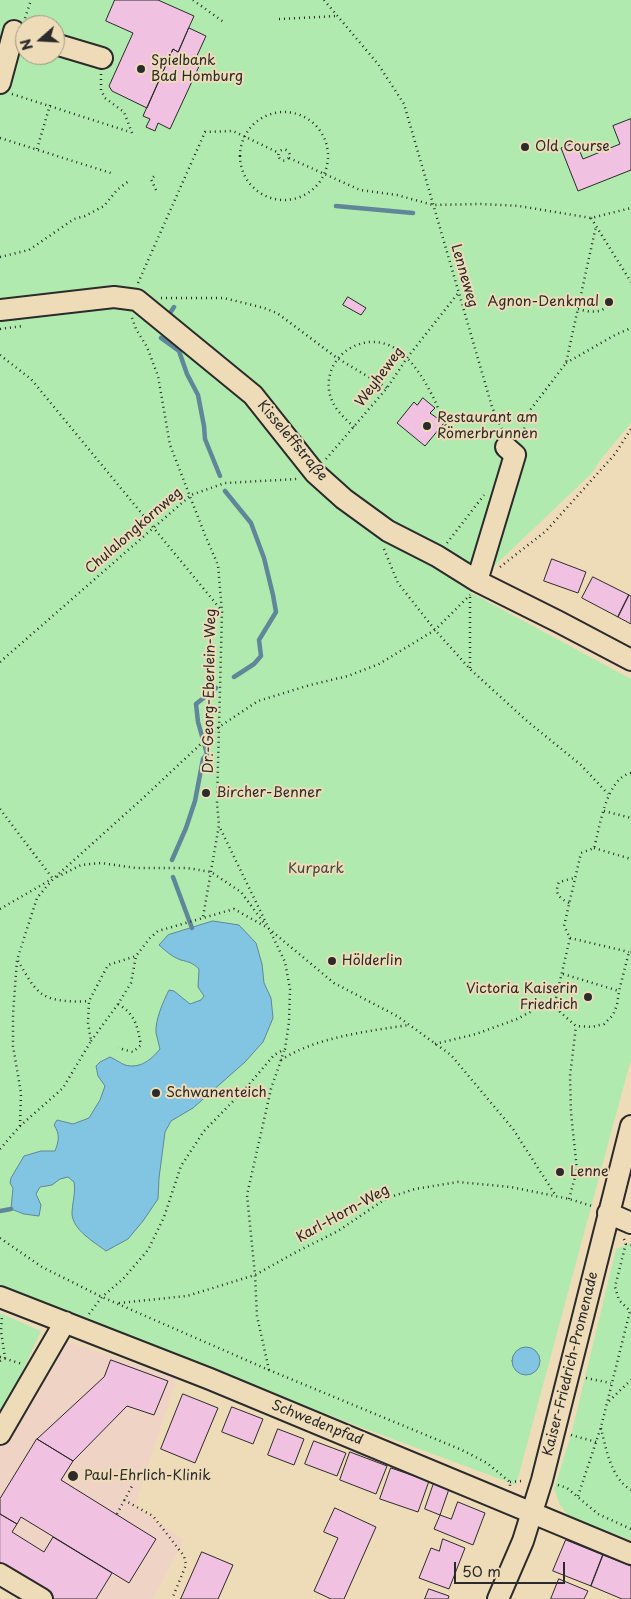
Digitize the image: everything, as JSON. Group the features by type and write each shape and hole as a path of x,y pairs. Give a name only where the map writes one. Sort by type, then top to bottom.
{"street":[{"path":"4,88 13,31"},
{"path":"65,47 102,58"},
{"path":"0,310 114,297 135,301"},
{"name":"Kisseleffstraße","path":"135,301 253,395 308,476 388,531 437,556 475,588 559,622 631,660"},
{"path":"475,588 510,451"},
{"name":"Kaiser-Friedrich-Promenade","path":"498,1599 533,1513 534,1478 631,1126"},
{"path":"608,1213 630,1230"},
{"name":"Schwedenpfad","path":"5,1299 210,1379 631,1554"},
{"path":"0,1434 65,1322"},
{"path":"0,1574 42,1599"}],"path":[{"path":"193,0 225,23"},
{"name":"Lenneweg","path":"324,0 378,64 404,104 492,407 510,451"},
{"path":"279,19 337,16"},
{"path":"102,58 101,90 104,98 124,112 132,133"},
{"path":"4,88 127,131"},
{"path":"37,149 50,105"},
{"path":"290,113 307,119 314,124 324,139 328,156 324,174 314,188 300,197 283,200 266,196 252,186 243,171 241,154 245,137 256,123 272,114 290,113"},
{"path":"279,153 233,131 205,132 135,301 178,297 224,298 264,308 277,313 337,358 387,388"},
{"path":"0,138 114,174"},
{"path":"279,153 281,150 286,150 289,153 289,158"},
{"path":"279,153 279,157 282,160 286,161 289,158"},
{"path":"289,158 360,190 397,195 433,205 481,204 519,206 591,218 631,208"},
{"path":"156,190 150,179 157,174"},
{"path":"0,257 30,250 74,219 85,216 104,206 117,190 130,180"},
{"path":"591,218 631,282"},
{"path":"566,363 596,226"},
{"name":"Weyheweg","path":"308,476 354,428 387,388 407,358 459,292"},
{"name":"Dr.-Georg-Eberlein-Weg","path":"135,301 136,329 147,347 158,376 170,445 218,566 222,612 217,803 219,825 203,917"},
{"path":"578,309 590,312 600,311 607,307 609,302"},
{"path":"510,451 531,409 566,363 631,328"},
{"path":"354,428 342,417 333,404 329,390 333,364 337,358 352,347 366,342 378,342 391,346 407,358 418,370 449,430"},
{"path":"0,355 31,379 222,612"},
{"path":"20,1126 21,1093 13,1046 13,1014 18,960 37,898 53,879 142,799 209,735 258,701 348,676 379,664 435,630 475,588 546,531 615,454 631,429"},
{"name":"Chulalongkornweg","path":"0,662 191,495 225,483 308,476"},
{"path":"437,556 485,494"},
{"path":"381,542 398,583 435,630 470,669 527,721 581,765 608,794"},
{"path":"470,669 475,588"},
{"path":"594,848 608,794 620,778 631,773"},
{"path":"0,810 53,879"},
{"path":"604,812 631,818"},
{"path":"219,825 285,962 290,989 289,1022 285,1049 271,1089 247,1195 255,1275 256,1316 269,1370"},
{"path":"570,938 630,952 619,991 617,1006 613,1015 604,1024 592,1027 576,1026 560,1012 556,998 570,938 564,926 581,853 594,848 631,859"},
{"path":"0,909 81,865 101,863 136,868 187,868 212,872 241,892 268,928"},
{"path":"569,903 560,898 556,888 559,882 575,878"},
{"path":"0,1149 20,1126 62,1088 90,1041 131,984 136,956 150,938 158,931 203,917 234,910 268,928 334,983 397,1016 451,1056 513,1129 556,1196 608,1213"},
{"path":"90,1041 88,1022 89,1001 108,964 136,956"},
{"path":"18,960 42,994 74,1002 89,1001"},
{"path":"562,974 619,991"},
{"path":"435,1044 476,1034 517,1019 556,998"},
{"path":"118,1004 125,1008 136,1022 141,1045 133,1052 118,1048"},
{"path":"281,1060 292,1053 330,1040 409,1025"},
{"path":"569,1199 577,1170 571,1113 570,1076 576,1026"},
{"path":"102,1297 124,1279 148,1250 164,1218 181,1166 204,1131 246,1088 274,1055 285,1049"},
{"name":"Karl-Horn-Weg","path":"118,1303 187,1296 255,1275 338,1231 387,1198 415,1189 458,1182 511,1187 556,1196"},
{"path":"578,1497 608,1402 611,1383 630,1310 619,1300 615,1287 624,1246 630,1230"},
{"path":"0,1238 42,1267 102,1297 269,1370 462,1450 488,1464 510,1482 534,1478 567,1488 598,1514 631,1529"},
{"path":"626,1244 631,1245"},
{"path":"0,1359 5,1358 1,1317 5,1299"},
{"path":"584,1378 611,1383"},
{"path":"608,1402 631,1380"},
{"path":"601,1427 612,1467 625,1486 631,1490"},
{"path":"571,1435 596,1442"},
{"path":"503,1500 510,1482"},
{"path":"117,1514 132,1486"},
{"path":"124,1500 153,1516 184,1556 186,1565 172,1599"}],"shaded area":[{"name":"Paul-Ehrlich-Klinik","path":"60,1339 177,1378 135,1506 184,1540 153,1599 26,1599 0,1583 0,1446"}],"green space":[{"name":"Kurpark","path":"0,0 631,0 631,423 591,474 468,591 631,679 631,1059 516,1485 0,1291"},
{"path":"631,1243 631,1540 569,1517 559,1503 554,1489 571,1435 616,1249"},
{"path":"0,1313 41,1331 0,1420"}],"water":[{"name":"Schwanenteich","path":"213,921 239,925 256,943 262,964 264,983 271,998 273,1018 263,1042 245,1062 193,1108 171,1121 165,1132 158,1199 143,1221 128,1239 106,1251 85,1235 73,1220 75,1190 74,1182 68,1177 60,1179 52,1185 40,1187 36,1194 41,1205 39,1216 24,1214 11,1209 13,1188 10,1183 11,1178 24,1156 41,1151 55,1151 58,1138 54,1125 57,1120 73,1124 89,1118 100,1100 105,1086 98,1076 96,1066 110,1057 130,1066 145,1063 160,1049 156,1033 157,1022 169,990 174,991 190,1004 201,1000 204,996 198,987 199,969 191,963 169,954 159,945 168,935"},
{"path":"526,1347 536,1351 540,1361 536,1371 526,1375 516,1371 512,1361 516,1351"}],"building":[{"name":"Spielbank Bad Homburg","path":"115,0 158,0 194,16 178,52 173,49 147,108 112,91 109,86 133,33 106,21"},
{"path":"189,28 206,36 195,60 201,62 170,129 158,123 155,131 146,127 150,119 143,116 173,49 178,52"},
{"path":"631,119 631,170 578,191 561,148 576,142 583,159 620,144 613,126"},
{"path":"348,297 366,308 361,315 343,305"},
{"path":"423,398 435,408 430,413 444,423 425,446 397,423 414,402 417,405"},
{"path":"552,559 586,572 578,593 544,581"},
{"path":"593,577 629,595 618,617 582,598"},
{"path":"629,595 631,596 631,624 618,617"},
{"name":"Paul-Ehrlich-Klinik","path":"111,1360 168,1381 154,1415 127,1406 73,1461 37,1439 104,1377"},
{"path":"183,1394 218,1408 195,1463 161,1449"},
{"path":"232,1407 263,1419 253,1444 222,1432"},
{"path":"278,1429 304,1439 294,1465 268,1455"},
{"name":"Paul-Ehrlich-Klinik","path":"37,1439 73,1461 61,1480 156,1539 129,1583 21,1517 17,1524 0,1514 0,1499"},
{"path":"314,1441 346,1453 337,1476 305,1464"},
{"path":"350,1452 387,1466 376,1494 340,1480"},
{"path":"391,1468 429,1481 418,1512 380,1499"},
{"path":"434,1483 449,1489 440,1515 425,1509"},
{"path":"458,1502 485,1513 473,1545 434,1529 440,1515 451,1519"},
{"path":"335,1508 376,1527 344,1599 331,1599 314,1591 338,1538 324,1532"},
{"path":"0,1514 17,1524 12,1532 44,1552 53,1537 112,1573 96,1599 51,1599 0,1568"},
{"path":"443,1539 465,1548 449,1589 419,1578 431,1548 439,1551"},
{"path":"566,1540 603,1555 591,1586 553,1571"},
{"path":"202,1552 233,1565 218,1599 181,1599"},
{"path":"603,1555 631,1566 631,1599 622,1599 591,1586"},
{"path":"559,1579 588,1591 584,1599 551,1599"},
{"path":"429,1589 449,1596 448,1599 425,1599"}],"waterway":[{"path":"336,206 413,213"},
{"path":"168,316 174,307"},
{"path":"161,338 179,351 187,374 198,395 205,439 220,476"},
{"path":"225,491 251,523 264,558 276,612 259,640 261,656 254,664 234,677"},
{"path":"172,860 195,801 203,759 207,754 198,722 196,704 216,688"},
{"path":"173,877 192,928"},
{"path":"0,1211 11,1209"}],"place":[{"name":"Spielbank Bad Homburg","path":"141,69"},
{"name":"Old Course","path":"525,147"},
{"name":"Agnon-Denkmal","path":"609,302"},
{"name":"Restaurant am Römerbrunnen","path":"427,426"},
{"name":"Bircher-Benner","path":"206,793"},
{"name":"Hölderlin","path":"332,961"},
{"name":"Victoria Kaiserin Friedrich","path":"588,997"},
{"name":"Schwanenteich","path":"156,1093"},
{"name":"Lenne","path":"560,1172"},
{"name":"Paul-Ehrlich-Klinik","path":"73,1476"}]}
